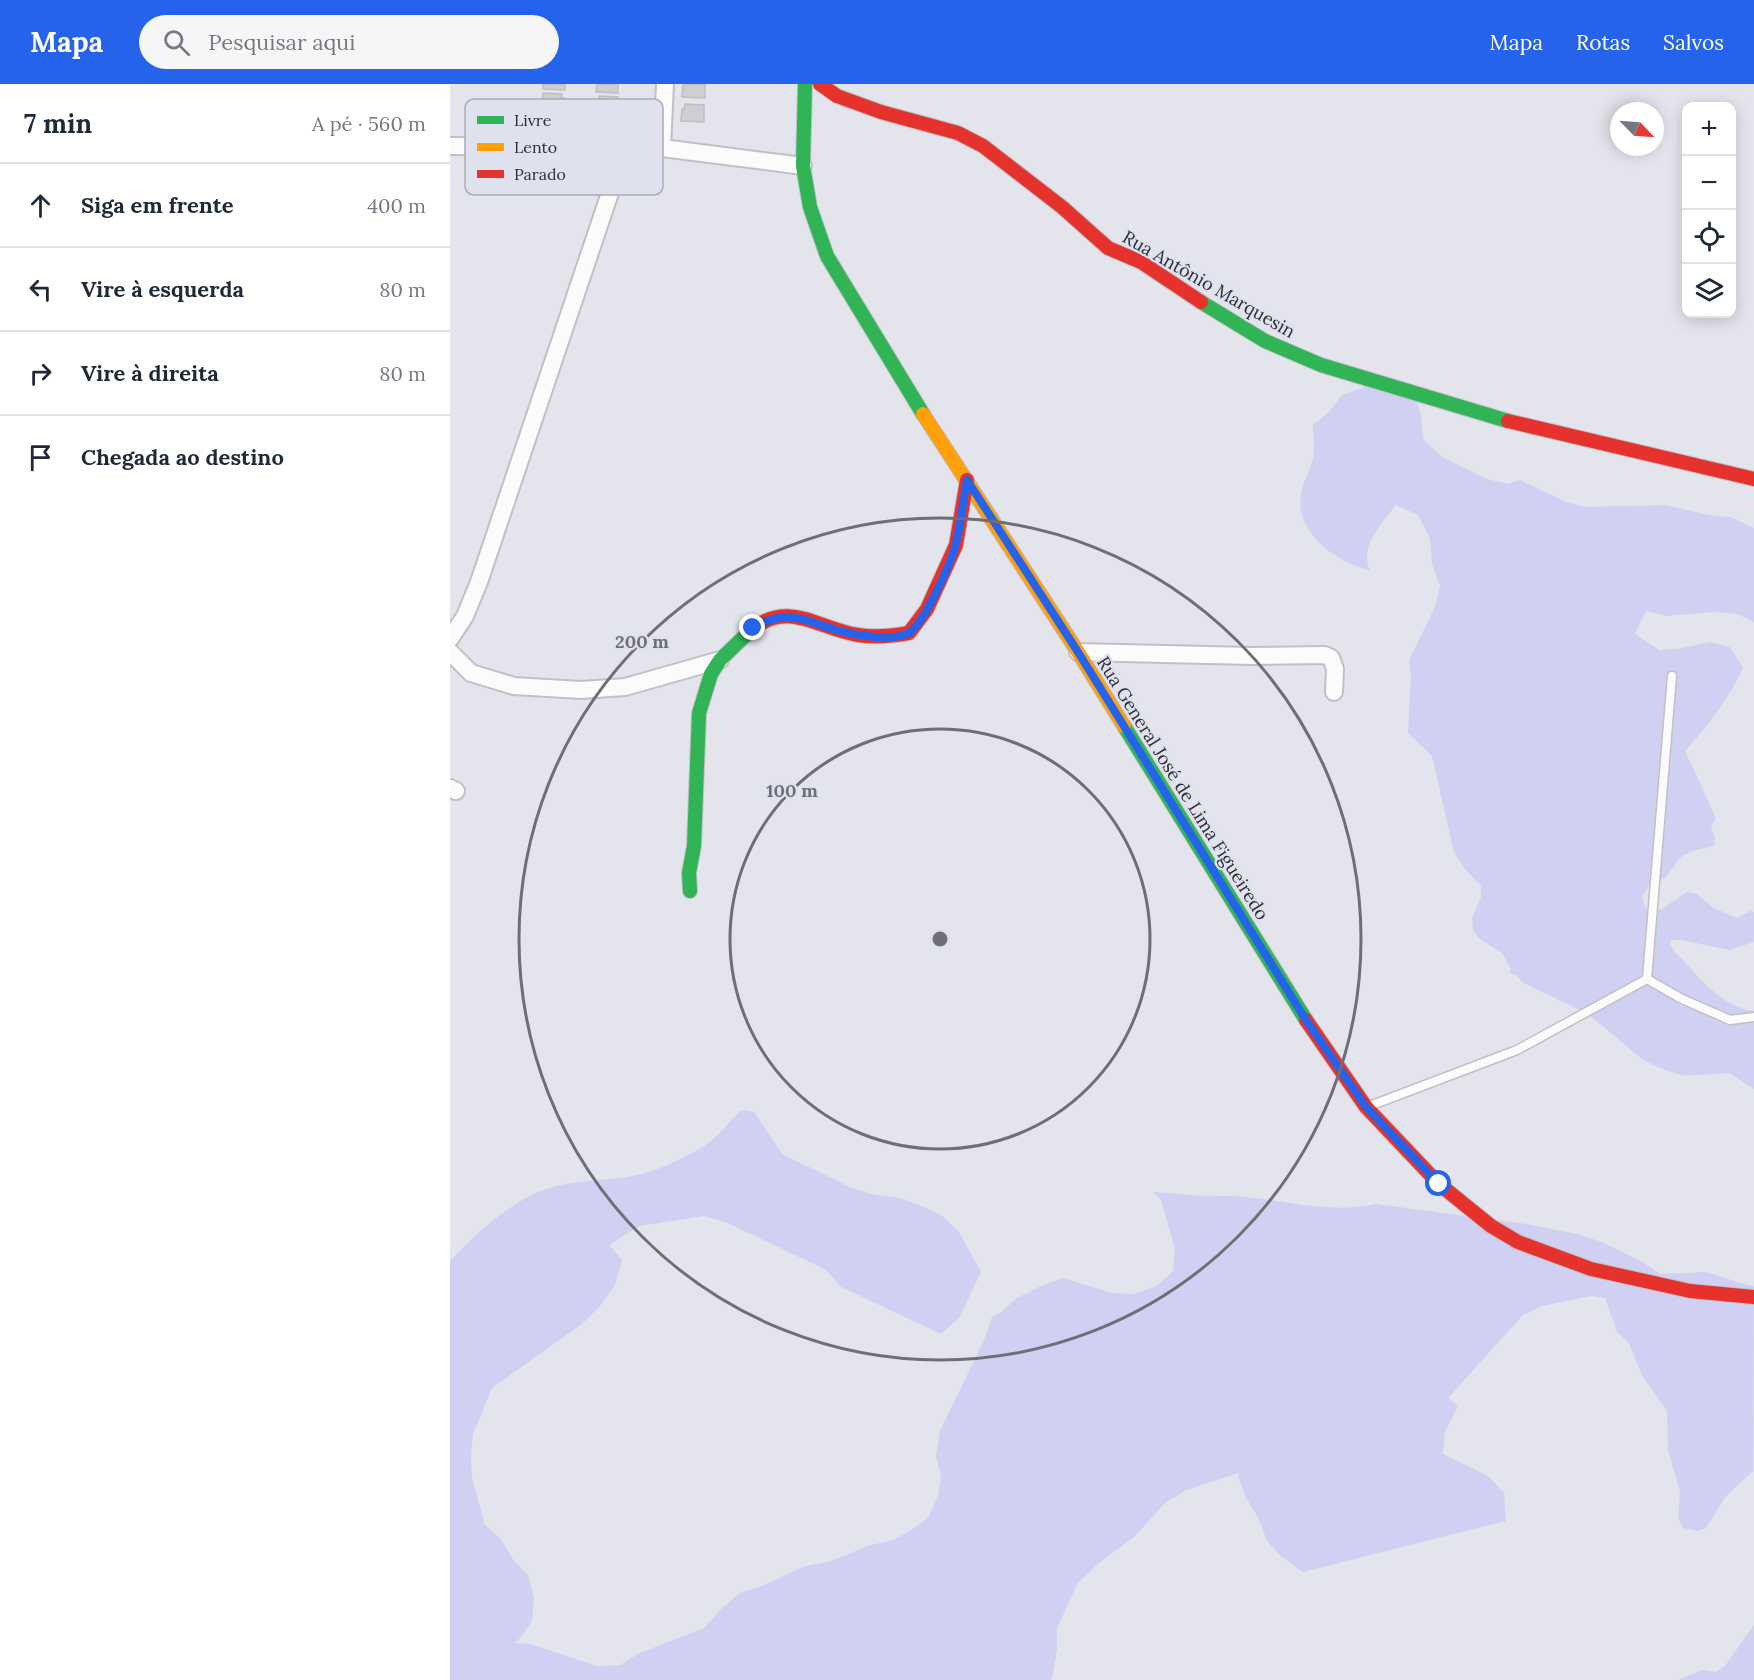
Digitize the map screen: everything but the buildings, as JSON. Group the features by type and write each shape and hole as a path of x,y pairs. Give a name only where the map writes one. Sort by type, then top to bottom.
{"street":[{"path":"663,127 665,84"},
{"name":"Rua General José de Lima Figueiredo","path":"805,84 803,166 810,207 827,256 908,391 1078,652 1306,1020 1366,1107 1439,1184 1491,1226 1518,1242 1591,1269 1690,1291 1754,1297"},
{"name":"Rua Antônio Marquesin","path":"820,84 837,96 881,112 958,133 983,146 1062,207 1108,248 1142,262 1169,282 1265,341 1311,361 1380,384 1511,422 1754,479"},
{"path":"450,146 465,146"},
{"path":"663,148 803,166"},
{"path":"450,639 465,616 479,582 609,195"},
{"path":"690,891 689,873 694,846 699,713 711,674 720,660 753,628 767,620 784,616 797,616 856,635 888,637 909,633 927,609 956,545 967,480"},
{"path":"450,652 471,673 514,686 581,690 625,687 720,660"},
{"path":"1078,652 1251,656 1324,655 1330,658 1335,669 1334,692"}],"lane":[{"path":"1647,979 1672,676"},
{"path":"1366,1107 1517,1050 1647,979"},
{"path":"1647,979 1682,999 1730,1020 1754,1017"}],"shaded area":[{"path":"1364,387 1413,392 1421,415 1423,439 1442,457 1487,479 1508,484 1520,480 1566,502 1586,507 1666,505 1708,515 1730,517 1754,528 1754,622 1737,614 1715,612 1666,616 1646,611 1635,634 1659,650 1710,642 1730,647 1743,668 1717,711 1685,751 1716,818 1711,826 1715,838 1714,846 1692,851 1681,857 1665,878 1651,883 1642,896 1645,907 1651,911 1662,909 1687,892 1697,894 1714,908 1737,918 1750,911 1754,912 1754,942 1729,950 1682,940 1671,940 1670,944 1701,980 1720,997 1742,1009 1754,1011 1754,1089 1729,1073 1684,1076 1643,1060 1588,1014 1522,982 1510,973 1511,969 1502,953 1480,939 1473,931 1472,918 1481,897 1481,886 1464,868 1454,852 1432,756 1408,733 1411,675 1409,660 1435,607 1440,586 1432,564 1430,539 1418,515 1396,505 1379,527 1370,544 1367,562 1370,570 1344,561 1320,544 1304,521 1301,508 1302,489 1313,458 1313,425 1329,412 1342,395"},
{"path":"742,1110 754,1112 782,1154 852,1188 875,1195 896,1197 941,1215 959,1232 981,1272 959,1318 941,1334 841,1287 826,1270 728,1223 704,1216 639,1226 609,1245 622,1260 615,1285 601,1305 582,1324 492,1388 473,1434 472,1478 485,1525 501,1539 512,1558 528,1575 534,1598 532,1621 515,1643 530,1644 597,1666 620,1665 640,1653 704,1628 740,1593 762,1586 805,1566 829,1562 870,1545 891,1541 910,1531 928,1518 938,1496 941,1476 936,1455 940,1431 985,1338 992,1317 1017,1298 1063,1278 1112,1293 1134,1294 1157,1286 1173,1271 1175,1249 1161,1200 1153,1192 1200,1196 1240,1196 1344,1208 1376,1204 1526,1224 1577,1234 1599,1241 1641,1261 1660,1274 1706,1272 1754,1286 1753,1471 1726,1496 1706,1528 1698,1531 1683,1528 1678,1518 1680,1492 1668,1450 1667,1411 1642,1375 1628,1342 1617,1332 1605,1298 1591,1296 1542,1306 1523,1315 1448,1398 1458,1406 1445,1432 1443,1454 1488,1476 1504,1493 1506,1521 1303,1572 1282,1557 1267,1541 1259,1519 1246,1498 1239,1473 1186,1490 1165,1503 1135,1536 1099,1563 1078,1583 1057,1628 1057,1650 1052,1680 450,1680 450,1261 488,1224 533,1194 566,1184 631,1176 659,1168 707,1144"},
{"path":"1754,1625 1754,1680 1678,1680 1702,1670 1716,1672 1725,1666"}],"traffic: fast":[{"path":"805,84 803,166 810,207 827,256 923,414"},
{"path":"1201,302 1265,341 1321,365 1508,421"},
{"path":"690,891 689,873 694,846 699,713 711,674 720,660 751,630"},
{"path":"1124,726 1306,1020"}],"traffic: slow":[{"path":"923,414 1124,726"}],"traffic: jam":[{"path":"820,84 837,96 881,112 958,133 983,146 1062,207 1108,248 1141,262 1201,302"},
{"path":"1508,421 1754,479"},
{"path":"751,630 765,621 791,616 864,636 909,633 927,609 956,545 967,480"},
{"path":"1306,1020 1366,1107 1439,1184 1491,1226 1518,1242 1591,1269 1690,1291 1754,1297"}],"route":[{"path":"753,628 767,620 797,616 856,635 888,637 909,633 927,609 956,545 967,480 1078,652 1306,1020 1366,1107 1439,1184"}]}
